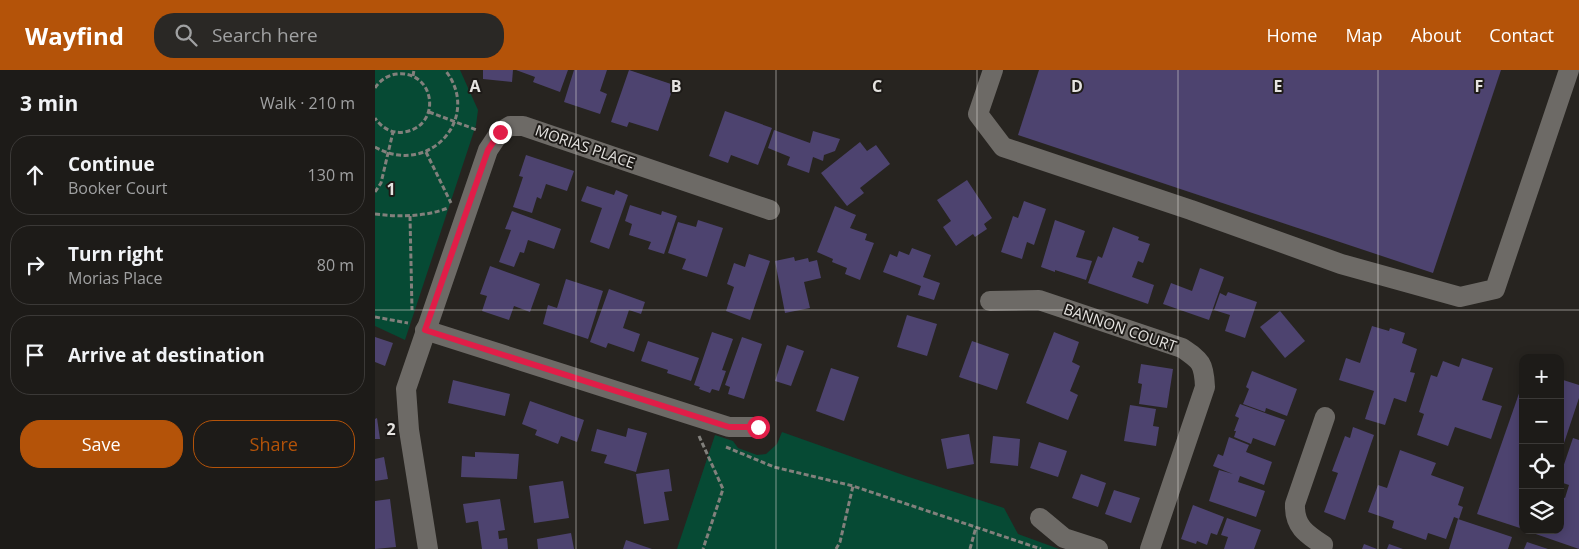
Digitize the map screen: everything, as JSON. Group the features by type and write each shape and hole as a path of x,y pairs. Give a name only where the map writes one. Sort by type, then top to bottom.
{"street":[{"path":"993,70 978,114 1003,146 1191,210 1341,264 1460,297 1495,289 1569,70"},
{"name":"MORIAS PLACE","path":"428,549 409,430 406,389 419,327 488,150 500,132 510,126 523,126 770,210"},
{"name":"BANNON COURT","path":"990,301 1039,300 1182,348 1196,357 1204,369 1205,387 1150,549"},
{"path":"419,327 729,427 758,427"},
{"path":"1322,549 1323,545 1301,528 1294,515 1294,510 1325,417"},
{"path":"1040,518 1063,538 1098,549"}],"path":[{"path":"413,76 414,70"},
{"path":"375,148 387,154 405,157 426,152 443,140 454,121 457,101 452,81 445,70"},
{"path":"375,88 385,77 404,73 422,82 428,91 430,101 429,112 425,120 419,126 402,133 385,129 375,118"},
{"path":"429,112 477,130"},
{"path":"375,192 381,183 393,132"},
{"path":"375,214 410,216 434,213 453,206 426,152"},
{"path":"410,216 412,314"},
{"path":"375,317 419,327"},
{"path":"703,549 723,489 699,436 707,439"},
{"path":"724,446 774,467 853,486 1041,549"},
{"path":"836,549 840,542 853,486"},
{"path":"970,549 976,527"}],"green space":[{"path":"375,70 460,70 478,110 476,125 405,340 375,326"},
{"path":"782,432 1004,508 1018,534 1059,549 677,549 715,435 733,441 738,448 757,455 766,454 777,444"}],"building":[{"path":"483,70 513,70 512,82 483,79"},
{"path":"516,70 568,70 560,92 533,82 535,77"},
{"path":"574,70 607,70 600,91 607,94 600,114 564,102"},
{"path":"629,70 674,85 658,131 629,122 627,127 611,122"},
{"path":"1039,70 1501,70 1433,273 1018,135"},
{"path":"725,111 772,128 758,165 731,155 728,163 709,156"},
{"path":"774,130 810,143 813,131 840,139 835,151 824,155 823,161 813,157 809,173 787,165 790,157 768,148"},
{"path":"860,142 867,151 876,145 890,164 860,188 864,193 847,206 821,173"},
{"path":"526,155 574,171 567,191 546,184 541,199 537,197 532,213 513,207 523,177 519,176"},
{"path":"967,180 992,218 984,224 987,229 975,237 973,234 956,246 943,227 951,221 937,200"},
{"path":"587,186 614,195 616,190 628,195 609,249 590,242 602,208 581,201"},
{"path":"1024,201 1046,209 1034,245 1027,242 1022,259 1001,252 1013,216 1018,218"},
{"path":"630,205 661,215 662,211 677,216 664,254 648,249 651,242 629,235 632,224 625,221"},
{"path":"835,206 856,215 850,228 867,234 865,240 874,243 860,280 845,274 847,268 832,262 833,259 817,252"},
{"path":"512,211 561,229 554,249 528,240 524,253 520,252 514,267 499,262 511,230 505,229"},
{"path":"698,220 723,228 707,277 682,269 686,259 668,253 678,222 696,227"},
{"path":"1055,220 1085,231 1076,257 1092,261 1086,280 1041,267"},
{"path":"1113,227 1139,237 1138,240 1150,244 1143,263 1138,261 1132,277 1154,285 1148,304 1088,283 1098,256 1102,258"},
{"path":"912,248 931,255 923,277 940,283 934,300 918,295 921,286 883,272 890,254 897,257 899,251 909,255"},
{"path":"749,254 770,261 750,320 726,311 734,287 727,284 734,263 745,267"},
{"path":"794,257 795,261 808,258 809,262 817,260 821,278 804,282 810,308 785,313 775,261"},
{"path":"490,266 540,284 530,312 514,306 509,320 482,311 487,296 480,294"},
{"path":"1200,268 1224,277 1209,320 1163,304 1171,283 1192,291"},
{"path":"566,279 603,291 588,339 543,324 548,305 557,308"},
{"path":"609,289 645,302 641,314 629,310 623,328 640,334 634,352 608,343 606,348 590,342"},
{"path":"1228,292 1257,302 1245,338 1225,331 1230,315 1214,310 1220,293 1226,296"},
{"path":"1280,311 1305,341 1285,358 1260,327"},
{"path":"907,315 937,324 927,356 897,347"},
{"path":"1372,326 1389,331 1390,328 1405,333 1402,343 1417,349 1410,372 1415,373 1406,402 1394,398 1385,425 1365,419 1374,391 1339,380 1346,358 1360,363"},
{"path":"712,332 733,339 722,370 726,371 719,391 712,389 710,393 694,385"},
{"path":"1054,332 1079,342 1072,362 1080,366 1070,391 1078,395 1068,420 1026,403"},
{"path":"375,337 393,343 385,366 375,362"},
{"path":"742,337 762,344 744,399 728,394 730,387 725,385"},
{"path":"648,341 699,358 691,381 667,373 668,370 641,361"},
{"path":"972,341 1009,354 997,390 959,377"},
{"path":"787,345 804,351 791,386 775,381"},
{"path":"1462,358 1493,368 1482,400 1502,406 1491,439 1455,427 1448,446 1417,435 1424,414 1419,412 1431,375 1437,377 1443,361 1459,367"},
{"path":"1141,364 1173,369 1167,408 1139,404 1142,384 1138,383"},
{"path":"831,368 859,377 844,421 816,411"},
{"path":"1252,371 1297,389 1287,416 1266,408 1265,412 1243,404 1249,389 1246,387"},
{"path":"453,380 510,394 505,416 448,403"},
{"path":"1564,380 1579,385 1579,398 1564,443"},
{"path":"1519,393 1519,528 1477,514"},
{"path":"530,401 584,420 577,442 561,436 558,444 535,435 537,430 522,424"},
{"path":"1240,404 1285,420 1275,446 1253,438 1251,444 1234,437 1236,431 1234,431 1239,418 1235,416"},
{"path":"1130,405 1156,409 1153,426 1159,427 1156,446 1124,441"},
{"path":"377,418 380,439 375,439 375,419"},
{"path":"1353,427 1374,435 1345,520 1324,512 1338,473 1332,471 1345,436 1350,438"},
{"path":"628,428 647,433 636,472 604,463 607,455 591,451 597,429 626,437"},
{"path":"969,434 974,464 947,469 941,439"},
{"path":"993,436 1020,439 1018,466 990,463"},
{"path":"1229,437 1249,445 1246,452 1272,462 1264,485 1240,476 1238,482 1265,491 1256,517 1209,501 1219,470 1233,474 1213,466 1218,454 1223,456"},
{"path":"1573,438 1579,440 1579,549 1536,534 1564,534 1564,498 1569,485 1564,483 1564,464"},
{"path":"1039,442 1067,451 1058,477 1030,468"},
{"path":"1400,450 1436,463 1431,475 1464,487 1458,505 1463,507 1459,519 1454,517 1446,539 1428,533 1426,540 1392,528 1394,521 1368,512 1378,485 1387,488"},
{"path":"475,452 519,454 517,479 461,477 462,456 475,457"},
{"path":"384,457 388,479 375,481 375,459"},
{"path":"669,469 672,491 664,492 669,520 644,524 636,474"},
{"path":"1081,474 1106,483 1098,507 1072,498"},
{"path":"563,481 569,518 534,523 529,486"},
{"path":"1114,490 1140,498 1131,523 1105,514"},
{"path":"390,499 396,547 375,549 375,501"},
{"path":"500,499 505,530 498,531 499,539 507,538 508,549 482,549 478,521 466,523 463,504"},
{"path":"1193,505 1224,517 1217,535 1211,533 1207,545 1197,541 1196,544 1181,539"},
{"path":"1227,518 1261,530 1254,549 1224,549 1228,537 1221,535"},
{"path":"1458,519 1512,537 1508,549 1449,549"},
{"path":"571,533 574,549 538,549 537,539"},
{"path":"626,540 652,549 623,549"},
{"path":"1527,542 1548,549 1524,549"},
{"path":"1364,544 1377,549 1362,549"},
{"path":"1389,544 1403,549 1387,549"}],"route":[{"path":"500,132 488,150 425,330 729,427 758,427"}]}
